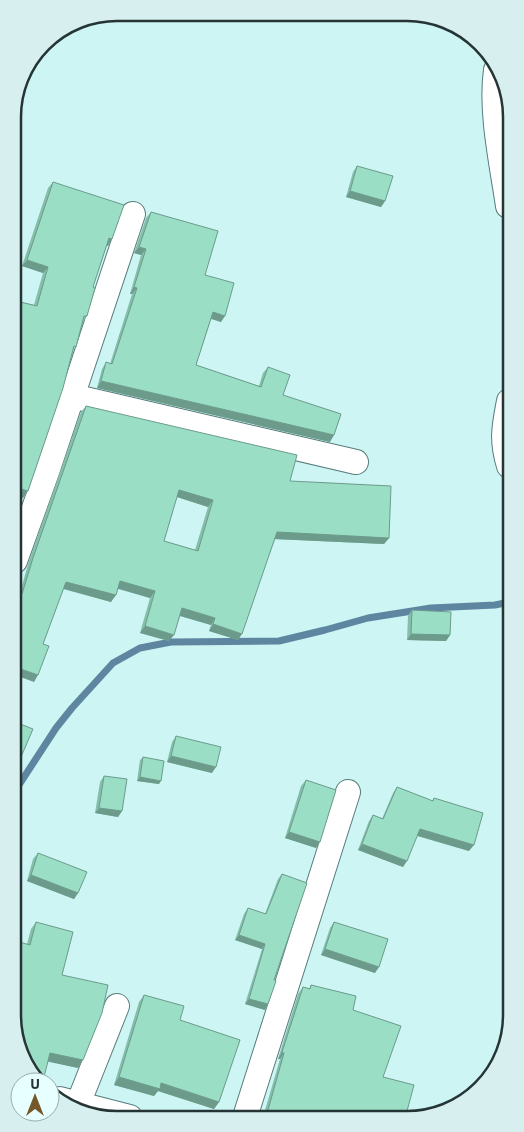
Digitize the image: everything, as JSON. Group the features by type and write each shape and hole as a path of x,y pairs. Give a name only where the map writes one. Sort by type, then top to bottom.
{"street":[{"path":"494,80 497,132 503,172"},
{"path":"21,544 133,214"},
{"path":"72,396 356,462"},
{"path":"247,1111 348,792"},
{"path":"71,1099 117,1006"}],"building":[{"path":"357,166 393,176 385,201 350,191"},
{"path":"53,182 124,205 112,239 109,238 93,287 95,288 87,316 84,316 63,388 28,491 21,489 21,302 37,306 48,267 27,260"},
{"path":"151,212 218,231 205,275 234,283 225,316 213,312 196,365 261,387 268,367 290,375 283,395 341,414 334,435 101,381 106,362 112,364 137,288 134,287 146,249 139,247"},
{"path":"86,406 297,455 290,481 391,486 389,538 277,532 242,634 213,624 215,618 182,608 174,635 145,626 155,591 120,581 116,595 66,582 43,644 49,646 38,675 21,669 22,594","holes":["179,490 213,500 198,551 164,541"]},
{"path":"412,610 451,612 450,635 411,634"},
{"path":"21,724 33,729 21,757"},
{"path":"176,736 221,747 216,767 171,756"},
{"path":"143,757 164,761 161,781 140,777"},
{"path":"104,776 127,779 122,811 99,808"},
{"path":"306,780 336,790 320,842 289,832"},
{"path":"397,787 433,801 434,798 483,813 474,845 420,829 407,861 362,844 373,815 383,819"},
{"path":"38,853 87,872 78,893 31,875"},
{"path":"282,874 307,883 274,980 276,981 268,1004 249,999 265,944 239,935 248,908 266,914"},
{"path":"36,922 73,932 62,975 108,985 102,1013 83,1060 50,1053 45,1072 40,1072 34,1063 22,1027 21,942 30,945"},
{"path":"334,922 388,939 379,967 325,949"},
{"path":"311,985 356,996 353,1010 401,1026 383,1077 414,1085 407,1111 268,1111 284,1053 282,1052 303,987 310,989"},
{"path":"144,995 184,1006 180,1020 240,1040 219,1102 161,1083 160,1089 119,1077"}],"waterway":[{"path":"21,782 56,728 72,708 113,663 140,648 171,642 279,641 368,618 431,608 503,603"}]}
